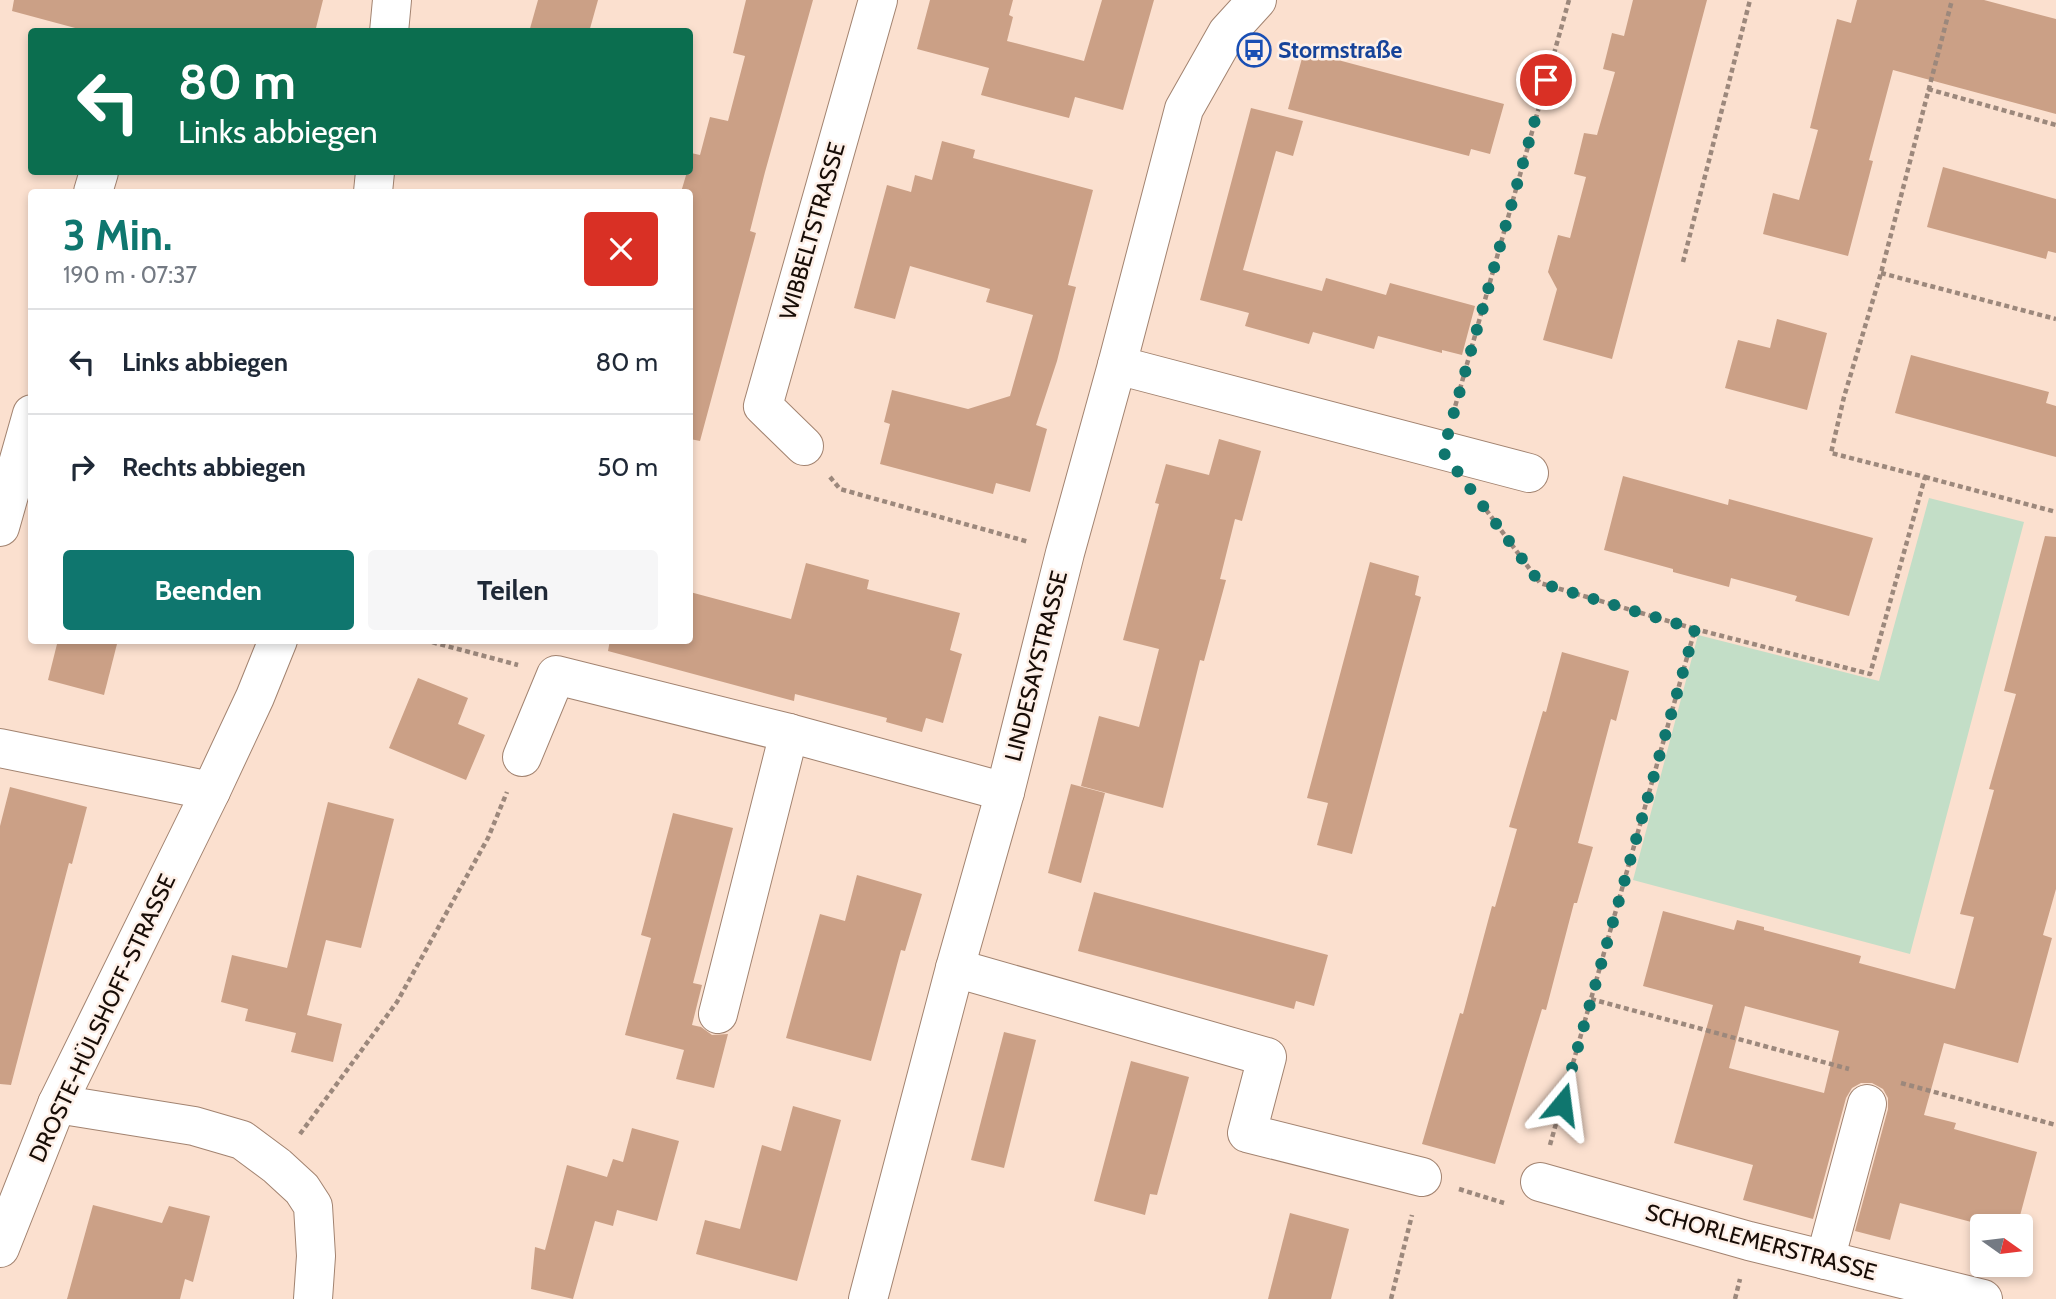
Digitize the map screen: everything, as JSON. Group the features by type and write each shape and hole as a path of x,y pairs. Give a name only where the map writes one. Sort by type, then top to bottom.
{"street":[{"path":"389,28 392,0"},
{"name":"WIBBELTSTRASSE","path":"804,446 763,405 878,0"},
{"name":"LINDESAYSTRASSE","path":"868,1299 955,968 1005,792 1065,552 1184,109 1227,33 1257,0"},
{"path":"1117,365 1530,473"},
{"path":"0,527 28,428"},
{"name":"DROSTE-HÜLSHOFF-STRASSE","path":"0,1248 57,1104 211,791 276,644"},
{"path":"522,757 556,674 789,733 1005,792"},
{"path":"718,1014 789,733"},
{"path":"0,748 211,791"},
{"path":"955,968 1267,1058 1247,1133 1422,1177"},
{"path":"1825,1260 1863,1088"},
{"path":"57,1104 194,1126 242,1140 277,1166 302,1188 313,1206 316,1255 313,1299"},
{"name":"SCHORLEMERSTRASSE","path":"1540,1182 1825,1260 1983,1299"}],"path":[{"path":"1569,0 1443,452 1540,583 1695,629 1870,674 1925,477"},
{"path":"1683,262 1750,0"},
{"path":"1952,0 1831,453 2056,512"},
{"path":"1928,89 2056,125"},
{"path":"1881,273 2056,320"},
{"path":"804,446 840,489 1065,552"},
{"path":"1391,1299 1422,1177 1530,1211 1695,629"},
{"path":"440,644 556,674"},
{"path":"277,1166 397,1002 488,838 522,757"},
{"path":"1591,999 1863,1088"},
{"path":"1900,1083 2056,1125"}],"green space":[{"path":"1929,498 2024,522 1910,954 1633,880 1698,635 1879,681"}],"building":[{"path":"14,0 323,0 316,28 75,28 12,11"},
{"path":"538,0 598,0 590,28 530,28"},
{"path":"746,0 813,0 765,172 750,231 756,233 700,441 693,440 693,189 682,189 686,175 693,175 693,153 700,155 710,117 728,121 745,56 733,53"},
{"path":"930,0 1013,0 1009,15 1013,17 1007,41 1084,61 1102,0 1154,0 1123,110 1075,97 1069,118 981,95 989,68 917,49"},
{"path":"1633,0 1707,0 1612,359 1543,340 1557,289 1548,272 1558,235 1570,238 1586,177 1574,174 1584,133 1597,135 1615,72 1603,69 1612,33 1624,36"},
{"path":"1857,0 1984,0 2056,19 2056,114 1893,70 1869,160 1873,161 1848,256 1763,234 1773,193 1799,200 1818,130 1810,128 1837,19 1851,23"},
{"path":"1304,51 1504,104 1490,154 1471,149 1469,156 1288,109"},
{"path":"1251,108 1303,121 1293,156 1276,151 1243,270 1322,291 1326,278 1386,295 1390,283 1475,306 1462,355 1442,350 1442,353 1378,336 1374,349 1313,332 1309,344 1245,326 1249,313 1200,300"},
{"path":"942,141 975,150 973,158 1093,190 1068,285 1076,287 1057,361 1036,425 1047,429 1030,492 996,483 993,494 880,464 890,424 884,422 892,390 968,409 1010,396 1033,315 986,302 990,289 910,266 895,319 854,308 887,185 911,192 915,175 932,180"},
{"path":"1943,167 2056,199 2056,253 2048,251 2046,259 1927,227"},
{"path":"1777,319 1827,333 1807,410 1725,388 1738,340 1770,348"},
{"path":"1911,355 2049,392 2046,403 2056,406 2056,457 1895,413"},
{"path":"1219,439 1261,451 1242,521 1235,519 1220,579 1226,580 1204,661 1200,660 1163,808 1081,786 1099,716 1139,727 1159,649 1123,640 1159,504 1155,503 1166,464 1209,475"},
{"path":"1623,476 1728,505 1729,499 1873,538 1849,616 1795,601 1797,596 1731,578 1729,587 1604,550"},
{"path":"2045,536 2056,537 2056,889 2043,935 2052,938 2018,1063 1944,1043 1924,1115 1956,1123 1954,1129 2037,1152 2020,1214 1970,1214 1970,1222 1900,1203 1890,1240 1855,1231 1888,1109 1888,1098 1883,1089 1872,1083 1861,1083 1852,1088 1846,1098 1813,1219 1743,1200 1753,1165 1674,1143 1713,1005 1643,986 1663,911 1734,930 1737,920 1764,927 1764,930 1861,956 1859,963 1955,989 1974,917 1960,914 1994,790 1989,789 2016,694 2004,691","holes":["1745,1006 1839,1031 1824,1093 1729,1068"]},
{"path":"1370,562 1419,576 1415,595 1421,597 1352,854 1317,845 1328,803 1307,798"},
{"path":"806,563 869,580 867,589 960,613 950,650 962,654 943,723 926,718 922,732 886,722 887,718 795,694 794,701 608,651 609,644 693,644 693,593 791,619"},
{"path":"57,644 117,644 104,695 48,680"},
{"path":"1562,652 1629,671 1616,721 1611,719 1578,843 1593,847 1577,903 1574,903 1546,1010 1542,1009 1495,1164 1422,1144 1460,1013 1463,1014 1492,906 1495,907 1517,829 1509,827"},
{"path":"418,678 468,698 458,724 485,735 466,780 389,748"},
{"path":"1071,784 1105,793 1081,883 1048,873"},
{"path":"10,787 87,807 72,864 69,863 11,1085 0,1084 0,826"},
{"path":"328,802 394,819 361,948 326,940 307,1015 342,1024 333,1062 291,1052 296,1033 245,1021 248,1009 221,1002 232,955 287,968"},
{"path":"673,813 733,828 693,983 702,985 692,1025 701,1027 712,1035 728,1034 714,1088 676,1079 684,1050 625,1035 651,938 641,935"},
{"path":"857,875 922,894 905,951 901,950 871,1061 786,1038 820,914 845,921"},
{"path":"1094,892 1328,955 1314,1006 1296,1001 1294,1009 1078,951"},
{"path":"1004,1032 1036,1040 1004,1168 971,1160"},
{"path":"1131,1061 1189,1077 1157,1195 1150,1194 1145,1215 1094,1201"},
{"path":"793,1106 841,1120 797,1281 696,1254 705,1220 740,1229 762,1145 781,1151"},
{"path":"632,1128 679,1141 657,1221 617,1210 613,1226 595,1221 573,1299 531,1289 535,1247 545,1250 567,1165 607,1177 613,1159 623,1162"},
{"path":"93,1205 162,1223 169,1206 210,1216 193,1282 185,1279 180,1299 67,1299"},
{"path":"1290,1213 1349,1229 1331,1299 1268,1299"}],"place":[{"name":"Stormstraße","path":"1254,50"}],"route":[{"path":"1546,80 1443,452 1540,583 1695,629 1562,1104"}]}
